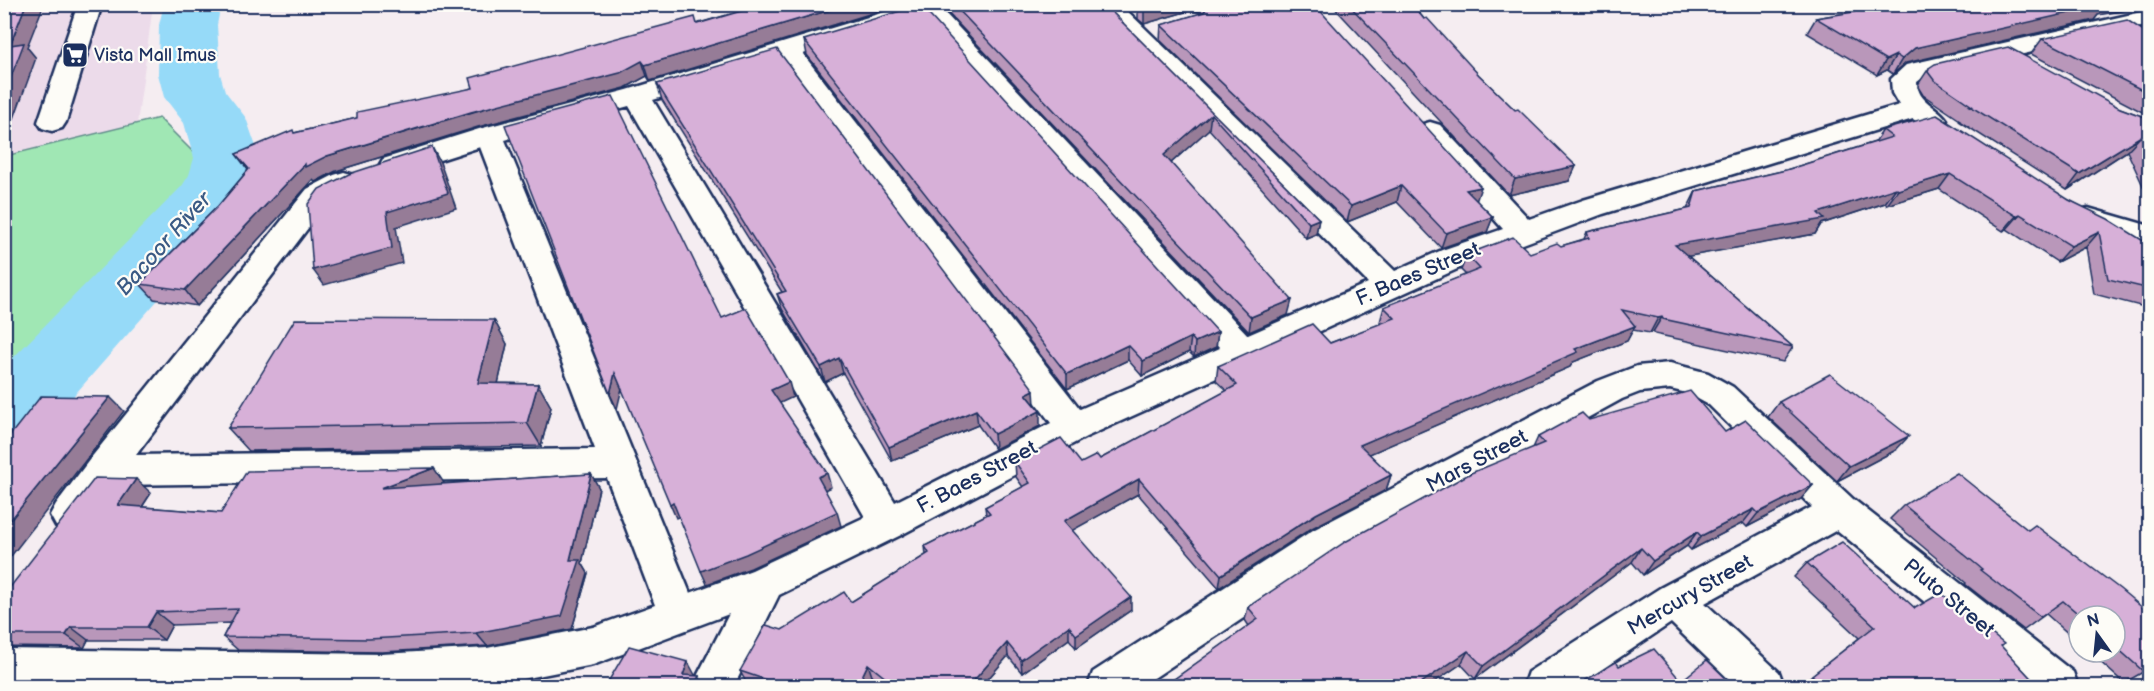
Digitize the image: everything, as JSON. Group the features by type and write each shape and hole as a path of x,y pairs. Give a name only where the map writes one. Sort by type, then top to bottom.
{"street":[{"path":"52,122 90,4"},
{"path":"1105,4 1148,34 1390,285"},
{"path":"54,535 317,196 347,180 489,135 637,96 933,6 1243,351"},
{"path":"1956,135 1916,109 1903,88 1904,79 1915,70 2150,17"},
{"path":"2001,50 2030,66"},
{"path":"787,51 1074,427"},
{"path":"637,96 888,524"},
{"path":"1409,109 1522,231"},
{"name":"F. Baes Street","path":"4,669 384,680 487,667 593,646 765,583 888,524 1074,427 1453,258 1593,207 1916,109"},
{"path":"489,135 679,615"},
{"path":"2067,207 2098,223 2150,237"},
{"name":"Mars Street","path":"1108,687 1326,542 1610,390 1637,379 1670,376 1696,382 1721,396 1840,510"},
{"path":"103,470 619,463"},
{"name":"Mercury Street","path":"1543,687 1674,600 1840,510"},
{"name":"Pluto Street","path":"1840,510 2058,687"},
{"path":"713,687 765,583"},
{"path":"1674,600 1764,687"}],"shaded area":[{"name":"Vista Mall Imus","path":"4,5 153,5 137,124 5,156"}],"green space":[{"path":"159,118 207,166 202,182 5,388 5,156"}],"building":[{"path":"4,4 26,4 10,45 24,43 4,95"},
{"path":"765,4 850,4 645,65 642,61 620,73 471,112 327,156 305,167 305,164 185,290 140,284 218,206 249,169 236,154 293,130 294,133 357,118 357,112 473,88 470,78 695,17 697,24"},
{"path":"953,4 1093,4 1095,11 1108,8 1319,219 1309,223 1211,114 1164,155 1292,300 1251,317"},
{"path":"1139,4 1161,4 1144,9"},
{"path":"1209,4 1314,4 1481,187 1466,190 1493,217 1446,233 1401,186 1351,206 1161,25 1204,12"},
{"path":"1348,4 1412,4 1479,75 1515,110 1518,109 1576,166 1515,179"},
{"path":"1882,4 2105,5 1915,48 1902,59 1896,55 1886,60 1816,18 1854,12 1852,9"},
{"path":"920,5 1218,332 1195,342 1191,337 1143,361 1128,345 1067,374 804,40"},
{"path":"2127,20 2150,35 2150,94 2042,39"},
{"path":"2008,47 2120,108 2150,119 2150,155 2141,136 2079,174 1970,106 1972,106 1934,80 1928,72 1929,68 1935,64"},
{"path":"777,49 1034,390 1026,394 1040,411 994,434 976,410 889,447 839,358 821,367 777,294 786,291 657,84"},
{"path":"613,96 722,318 746,308 789,382 771,390 827,473 818,477 837,512 746,554 701,571 673,502 670,504 615,373 610,394 505,125"},
{"path":"1937,115 2069,200 2108,219 2150,245 2150,289 2108,279 2099,232 2071,246 2020,214 2016,216 1950,174 1898,190 1896,188 1818,213 1824,219 1675,245 1793,347 1622,310 1635,326 1575,349 1578,352 1360,445 1391,475 1316,514 1221,575 1139,479 1064,521 1131,597 1076,635 1069,626 1021,660 1007,643 968,687 897,687 868,664 857,687 773,687 775,683 740,671 766,625 782,630 844,592 851,602 929,553 925,546 990,513 985,507 1030,483 1015,462 1061,438 1081,463 1097,455 1100,459 1237,385 1218,366 1312,324 1330,343 1395,318 1384,307 1480,269 1467,255 1470,253 1513,237 1530,253 1557,243 1561,246 1589,238 1587,232 1691,208 1696,191 1786,170 1892,137 1883,130"},
{"path":"432,147 448,193 387,212 392,248 313,270 308,204 319,189 349,174"},
{"path":"295,319 494,320 478,383 538,384 527,423 228,428"},
{"path":"1830,374 1909,436 1849,466 1779,402"},
{"path":"1690,391 1725,432 1746,420 1813,485 1758,513 1754,509 1701,536 1697,532 1653,561 1641,548 1483,666 1468,651 1415,687 1163,687 1258,619 1248,607 1345,542 1471,473 1544,443 1538,437 1582,413 1589,420"},
{"path":"41,396 110,397 4,528 4,443"},
{"path":"434,468 381,488 591,474 570,560 580,560 562,616 476,633 369,639 223,637 238,609 156,612 147,627 71,627 66,635 4,635 4,595 95,478 136,479 118,505 221,513 247,471"},
{"path":"1957,473 2028,530 2035,525 2150,614 2150,667 2143,671 2127,657 2127,604 2067,604 2063,601 2041,617 1980,570 1982,569 1904,505"},
{"path":"1842,542 1915,608 1941,593 2004,644 2001,646 2039,687 1825,687 1812,675 1875,626 1807,563"},
{"path":"629,646 688,662 683,675 699,676 693,687 605,687"},
{"path":"1654,649 1681,681 1707,660 1735,687 1592,687 1586,680 1616,662 1619,666"}],"waterway":[{"name":"Bacoor River","path":"4,419 206,202 222,176 227,158 214,118 195,97 189,74 188,25 193,4"}],"place":[{"name":"Vista Mall Imus","path":"75,55"}]}
